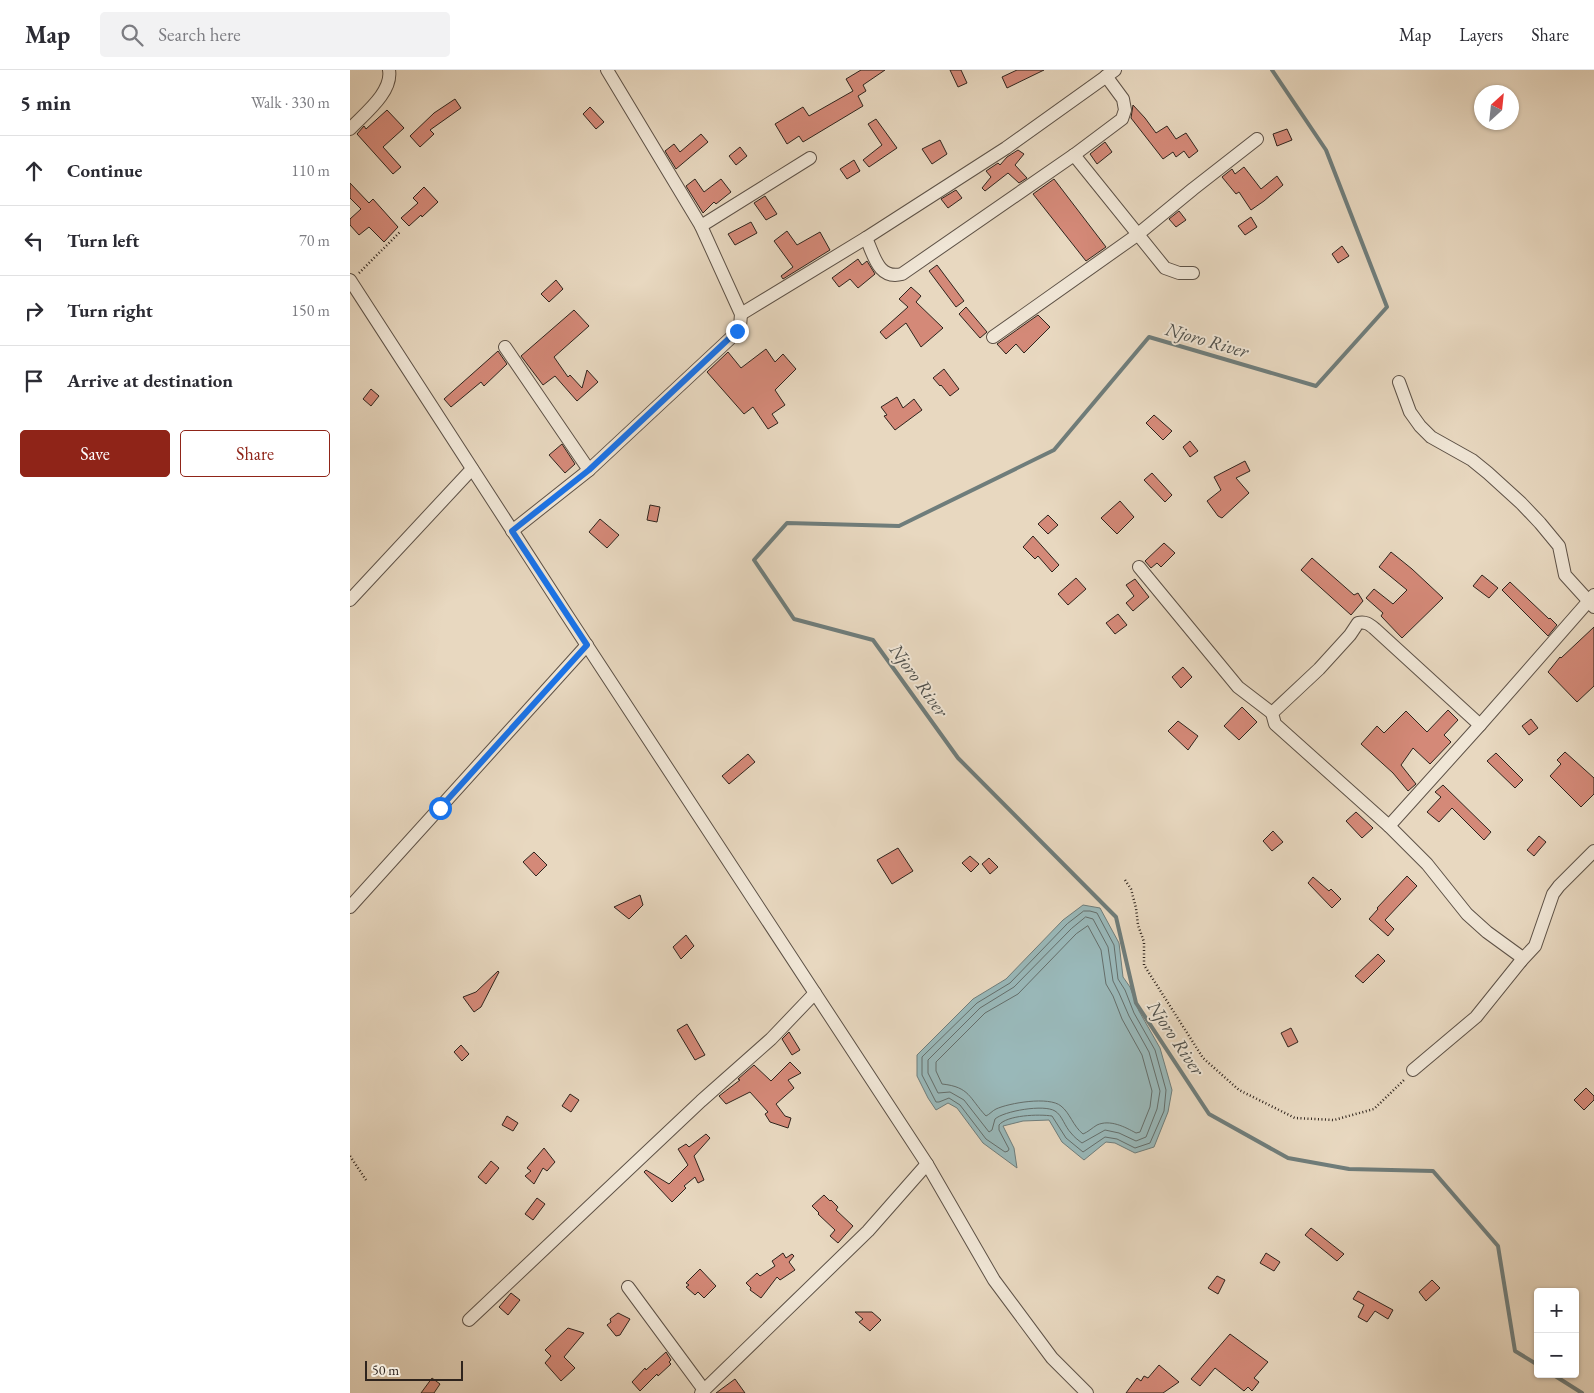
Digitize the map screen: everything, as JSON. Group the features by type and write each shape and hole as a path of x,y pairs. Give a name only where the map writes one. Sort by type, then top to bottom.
{"street":[{"path":"350,129 381,95 390,77 388,70"},
{"path":"512,531 589,470 735,334 740,327 741,314 701,226 607,70"},
{"path":"741,314 866,238 1006,148 1111,73 1123,99 1125,110 1124,115 1117,123 902,274 893,276 886,274 878,266 866,238"},
{"path":"993,337 1137,235 1257,138"},
{"path":"1074,155 1165,268 1179,273 1193,273"},
{"path":"701,226 810,158"},
{"path":"350,280 512,531 927,1164 994,1280 1052,1358 1087,1393"},
{"path":"505,347 589,470"},
{"path":"1389,826 1592,601 1564,575 1559,546 1522,503 1472,460 1431,437 1420,426 1410,412 1399,382"},
{"path":"350,600 472,469"},
{"path":"1138,568 1238,687 1272,713 1275,724 1389,826 1427,864 1467,914 1487,932 1520,956 1521,961"},
{"path":"1272,713 1319,669 1350,635 1358,623 1362,622 1370,624 1480,725"},
{"path":"350,907 587,645"},
{"path":"1413,1070 1476,1017 1535,946 1553,894 1594,851"},
{"path":"469,1320 701,1101 771,1039 815,993"},
{"path":"628,1287 702,1392 868,1231 927,1164"}],"path":[{"path":"350,280 366,267 401,231"},
{"path":"1125,880 1136,908 1138,926 1144,942 1144,965 1203,1058 1239,1090 1295,1118 1334,1120 1374,1110 1413,1070"},
{"path":"350,1156 366,1180"}],"water":[{"path":"1083,905 1100,908 1119,943 1123,977 1130,987 1139,1011 1160,1048 1172,1090 1168,1112 1154,1147 1135,1153 1115,1143 1106,1142 1084,1160 1062,1142 1049,1120 1023,1121 1003,1126 1014,1148 1017,1168 983,1143 957,1108 948,1103 936,1110 917,1076 917,1055 973,999 1006,979 1063,920"}],"building":[{"path":"861,70 885,70 863,85 866,91 858,96 863,106 803,142 799,136 787,144 775,124 803,107 809,116 853,91 846,79"},
{"path":"950,70 961,70 967,83 958,87"},
{"path":"1017,70 1044,70 1007,88 1002,77"},
{"path":"455,99 461,108 430,130 434,134 420,147 410,136 434,113"},
{"path":"1133,105 1156,133 1167,126 1176,139 1186,133 1198,151 1189,158 1184,151 1176,157 1173,152 1163,159 1131,118"},
{"path":"590,107 604,122 596,129 583,114"},
{"path":"387,110 404,128 383,147 401,167 393,174 357,134 364,126 366,129"},
{"path":"876,119 897,148 869,167 863,160 882,145 868,124"},
{"path":"1287,129 1292,140 1277,146 1273,134"},
{"path":"701,134 708,142 676,169 665,151 674,144 680,152"},
{"path":"940,140 947,154 932,164 922,149"},
{"path":"1105,142 1112,152 1097,164 1090,154"},
{"path":"740,147 747,156 736,165 729,156"},
{"path":"1018,150 1024,154 1015,165 1027,178 1019,183 1008,173 985,191 982,188 991,177 986,171 998,163 1000,165 1007,157"},
{"path":"854,160 860,171 847,179 840,169"},
{"path":"1244,167 1261,189 1277,176 1283,185 1251,210 1239,192 1236,194 1222,177 1232,169 1235,174"},
{"path":"695,179 704,192 721,179 731,192 716,204 714,202 703,213 686,186"},
{"path":"1054,179 1106,247 1086,261 1033,194"},
{"path":"350,183 369,203 373,199 398,227 384,242 369,227 359,235 350,225 350,219 361,209 350,198"},
{"path":"424,187 438,202 409,226 401,218 418,203 413,198"},
{"path":"956,190 962,198 948,208 941,199"},
{"path":"765,196 777,214 766,220 754,203"},
{"path":"1179,211 1186,220 1176,227 1169,219"},
{"path":"1251,217 1257,227 1245,235 1238,226"},
{"path":"751,222 757,233 735,245 728,234"},
{"path":"787,231 797,245 820,232 830,250 783,279 781,276 793,267 774,241"},
{"path":"1342,246 1349,256 1338,263 1332,254"},
{"path":"858,259 862,265 867,261 875,274 858,288 850,279 839,287 832,278"},
{"path":"937,265 964,301 956,307 929,271"},
{"path":"556,280 563,289 549,302 541,294"},
{"path":"911,287 921,296 916,302 943,328 921,347 906,323 886,339 880,332 908,307 899,299"},
{"path":"966,307 987,332 980,338 959,314"},
{"path":"574,310 589,326 554,357 568,377 570,375 582,388 587,370 598,382 577,401 555,376 543,385 521,356"},
{"path":"1038,315 1050,327 1024,353 1016,344 1006,354 997,344"},
{"path":"766,349 775,362 783,354 796,369 775,390 785,405 772,414 778,423 768,429 753,407 744,414 707,372 728,352 741,368"},
{"path":"498,351 507,364 484,386 481,382 451,407 444,399"},
{"path":"944,369 959,389 950,396 933,378"},
{"path":"371,389 379,396 371,406 363,399"},
{"path":"897,397 903,408 914,399 922,410 895,430 884,416 887,415 881,407"},
{"path":"1154,415 1172,431 1163,440 1146,423"},
{"path":"1190,441 1198,451 1190,457 1183,447"},
{"path":"562,444 575,464 565,473 549,455"},
{"path":"1245,461 1250,471 1236,478 1249,493 1222,518 1218,516 1207,501 1221,490 1214,477"},
{"path":"1152,473 1172,495 1165,502 1144,480"},
{"path":"1120,501 1134,517 1117,534 1101,518"},
{"path":"650,505 660,507 657,522 647,520"},
{"path":"1048,515 1058,525 1048,534 1038,524"},
{"path":"600,519 619,535 607,548 589,532"},
{"path":"1033,536 1059,565 1052,572 1038,556 1035,559 1023,547"},
{"path":"1164,543 1175,553 1161,567 1157,563 1151,568 1145,561"},
{"path":"1391,552 1443,598 1402,638 1381,616 1383,613 1366,598 1374,589 1393,604 1407,590 1379,567"},
{"path":"1312,558 1354,595 1358,593 1363,601 1351,615 1301,570"},
{"path":"1482,575 1498,588 1489,598 1473,586"},
{"path":"1076,578 1086,589 1068,605 1058,594"},
{"path":"1135,579 1149,597 1133,611 1126,603 1134,596 1126,585"},
{"path":"1510,582 1557,625 1548,636 1502,590"},
{"path":"1118,614 1127,625 1115,634 1106,623"},
{"path":"1594,627 1594,686 1577,702 1548,672 1560,657"},
{"path":"1183,667 1192,677 1181,688 1172,677"},
{"path":"1242,707 1257,722 1239,740 1224,726"},
{"path":"1448,710 1458,720 1444,735 1451,742 1430,764 1413,748 1401,765 1416,784 1408,791 1393,773 1361,744 1377,726 1384,733 1406,711 1427,732"},
{"path":"1531,719 1538,728 1529,735 1522,726"},
{"path":"1178,721 1198,736 1188,750 1168,731"},
{"path":"1565,752 1594,778 1594,794 1581,807 1550,776 1561,764 1557,760"},
{"path":"1496,753 1523,780 1515,788 1487,761"},
{"path":"748,754 755,762 729,784 722,776"},
{"path":"1443,785 1491,832 1484,840 1452,808 1439,822 1427,812 1441,797 1435,792"},
{"path":"1356,812 1373,828 1362,838 1346,821"},
{"path":"1273,831 1283,842 1272,851 1263,841"},
{"path":"1539,836 1546,842 1534,856 1527,850"},
{"path":"898,848 913,871 892,884 877,860"},
{"path":"534,852 547,865 536,876 523,862"},
{"path":"970,856 979,864 971,872 962,863"},
{"path":"989,858 998,867 990,874 982,864"},
{"path":"1407,876 1417,886 1385,920 1394,929 1388,936 1369,919"},
{"path":"1313,877 1329,891 1331,889 1341,899 1332,908 1308,883"},
{"path":"640,895 643,905 629,919 614,907"},
{"path":"686,935 694,946 681,959 673,947"},
{"path":"1378,954 1385,961 1363,983 1355,976"},
{"path":"498,971 481,1007 474,1012 463,997 476,992"},
{"path":"687,1024 705,1055 695,1060 677,1030"},
{"path":"1291,1028 1298,1042 1288,1047 1281,1033"},
{"path":"789,1032 800,1050 792,1055 782,1039"},
{"path":"461,1045 469,1054 462,1061 454,1052"},
{"path":"790,1062 801,1073 788,1080 794,1088 776,1104 785,1116 791,1118 788,1128 770,1122 765,1114 768,1112 750,1092 726,1104 719,1096 740,1080 738,1079 754,1065 771,1081"},
{"path":"1586,1088 1594,1096 1594,1100 1584,1110 1574,1100"},
{"path":"570,1094 579,1100 571,1112 562,1106"},
{"path":"507,1116 518,1123 513,1131 502,1125"},
{"path":"706,1134 710,1138 694,1156 704,1180 698,1183 695,1177 684,1186 686,1188 672,1202 644,1172 646,1170 669,1184 688,1165 678,1149 686,1144 689,1147"},
{"path":"544,1148 555,1162 547,1171 543,1168 534,1184 525,1176 531,1171 527,1168"},
{"path":"491,1161 499,1168 486,1184 478,1177"},
{"path":"824,1195 838,1207 836,1210 853,1226 838,1243 830,1236 835,1230 812,1206"},
{"path":"537,1198 545,1204 533,1220 525,1214"},
{"path":"1311,1228 1344,1254 1337,1261 1305,1235"},
{"path":"783,1253 786,1258 792,1254 794,1256 789,1262 795,1270 780,1280 777,1277 761,1298 750,1290 751,1288 746,1283 757,1273 760,1276 775,1266 772,1261"},
{"path":"1266,1253 1280,1262 1274,1271 1260,1263"},
{"path":"700,1269 716,1286 704,1298 698,1292 695,1295 686,1287 689,1285 686,1283"},
{"path":"1217,1276 1225,1280 1218,1294 1208,1288"},
{"path":"1432,1280 1440,1288 1426,1301 1419,1292"},
{"path":"1358,1291 1393,1310 1388,1319 1375,1311 1367,1322 1358,1317 1364,1305 1353,1299"},
{"path":"511,1293 520,1300 508,1315 499,1307"},
{"path":"855,1312 872,1312 881,1320 870,1331 859,1322 863,1319"},
{"path":"618,1313 630,1319 620,1335 616,1336 607,1325 611,1322 610,1319"},
{"path":"568,1328 584,1333 564,1357 575,1368 561,1381 545,1363 551,1356 545,1350"},
{"path":"1230,1334 1268,1362 1254,1378 1259,1382 1252,1391 1248,1387 1244,1391 1215,1368 1200,1386 1191,1379"},
{"path":"666,1352 671,1360 669,1362 671,1364 658,1376 657,1374 640,1391 632,1382 645,1368 646,1370"},
{"path":"1159,1365 1179,1382 1163,1393 1126,1393 1137,1378 1141,1381 1144,1376 1148,1378"},
{"path":"432,1378 440,1384 434,1393 421,1393"},
{"path":"735,1379 745,1393 716,1393"}],"waterway":[{"name":"Njoro River","path":"1272,70 1326,150 1387,307 1316,386 1149,337 1054,450 899,526 787,523 754,560 794,619 873,640 958,758 1116,917 1136,1003 1209,1114 1288,1158 1349,1169 1433,1171 1498,1246 1515,1351 1534,1363"},
{"name":"Njoro River","path":"1558,1378 1582,1393"}],"route":[{"path":"440,808 587,645 512,531 589,470 737,331"}]}
